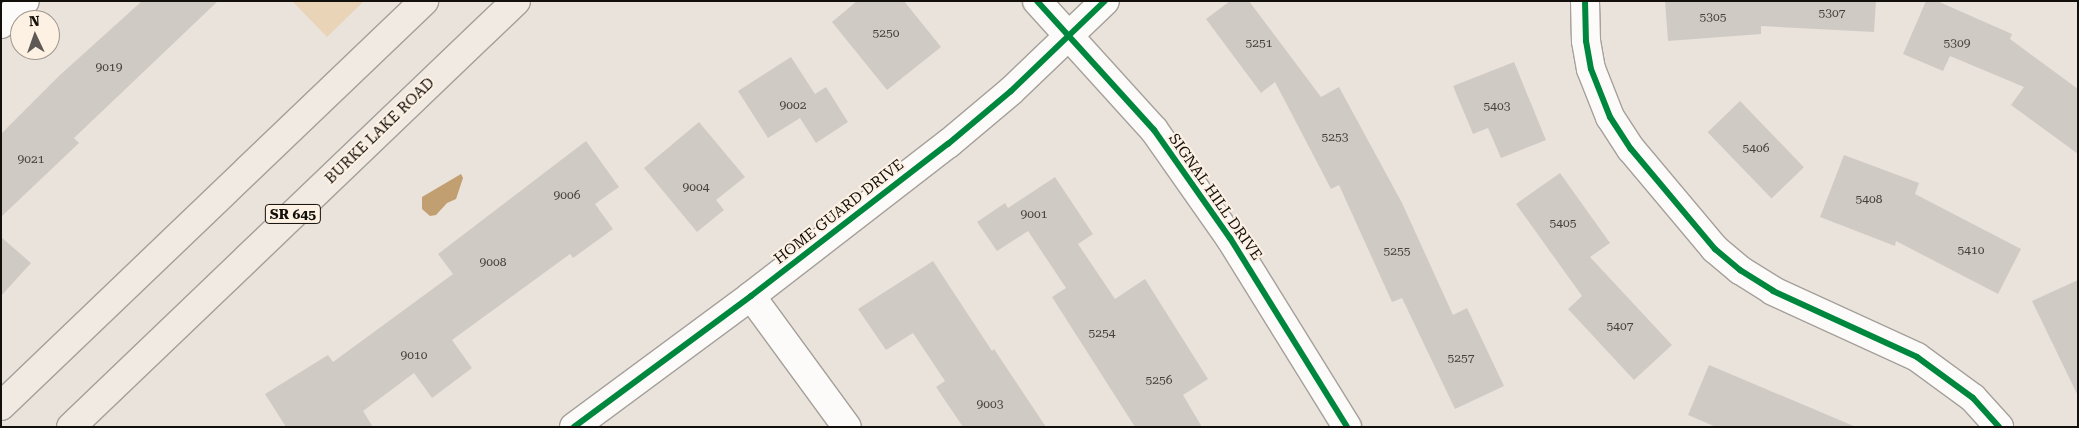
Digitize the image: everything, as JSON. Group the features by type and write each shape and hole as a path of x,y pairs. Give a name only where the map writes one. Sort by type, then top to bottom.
{"main road":[{"path":"1,406 424,1"},
{"name":"BURKE LAKE ROAD","path":"71,427 516,1"}],"street":[{"path":"1,24 25,1"},
{"name":"SIGNAL HILL DRIVE","path":"1037,1 1070,35 1154,130 1219,222 1347,427"},
{"name":"HOME GUARD DRIVE","path":"574,427 751,296 948,144 1011,91 1105,1"},
{"path":"1585,1 1586,41 1591,69 1610,117 1631,149 1715,249 1740,270 1773,290 1917,358 1973,398 1999,427"},
{"path":"751,296 847,427"}],"shaded area":[{"path":"292,1 364,1 327,37"},
{"path":"461,174 463,178 456,199 447,203 436,215 430,216 422,209 422,197"}],"building":[{"path":"142,1 218,1 74,138 79,143 1,217 1,134 60,75"},
{"path":"857,1 904,1 941,47 887,90 832,22"},
{"path":"1230,1 1249,1 1321,97 1339,87 1402,203 1453,315 1467,308 1504,386 1455,409 1402,298 1392,302 1339,185 1331,189 1275,82 1261,93 1206,19"},
{"path":"1665,1 1876,1 1874,32 1761,26 1761,34 1668,41"},
{"path":"1926,1 1937,1 2012,34 2010,39 2078,89 2078,154 2011,105 2024,87 1950,56 1943,71 1903,54"},
{"path":"791,57 815,94 826,87 848,122 816,143 800,118 768,138 738,91"},
{"path":"1514,62 1546,140 1501,158 1488,128 1473,134 1453,86"},
{"path":"1740,101 1804,167 1772,198 1708,132"},
{"path":"699,122 745,177 716,200 724,210 697,232 644,168"},
{"path":"586,141 619,187 595,204 613,229 573,258 570,254 452,340 472,368 432,398 414,373 363,411 373,427 286,427 265,394 328,355 333,362 453,274 438,254"},
{"path":"1844,155 1919,183 1915,194 2021,249 1998,294 1896,241 1895,246 1820,217"},
{"path":"1560,173 1610,243 1590,257 1672,345 1634,380 1568,309 1582,296 1516,204"},
{"path":"1055,177 1093,234 1078,244 1115,299 1145,279 1208,379 1183,395 1202,427 1135,427 1052,297 1066,288 1028,231 997,251 977,222 1005,203 1008,208"},
{"path":"1,237 31,263 1,296"},
{"path":"933,261 992,351 994,349 1046,427 963,427 936,387 945,381 913,333 886,350 858,309"},
{"path":"2078,280 2078,396 2032,301"},
{"path":"1709,365 1856,427 1716,427 1688,415"}],"cycle path":[{"path":"1037,1 1154,130 1230,238 1347,427"},
{"path":"574,427 751,296 948,144 1011,91 1105,1"},
{"path":"1585,1 1586,41 1591,69 1610,117 1631,149 1715,249 1740,270 1773,291 1917,357 1973,398 1999,427"}]}
